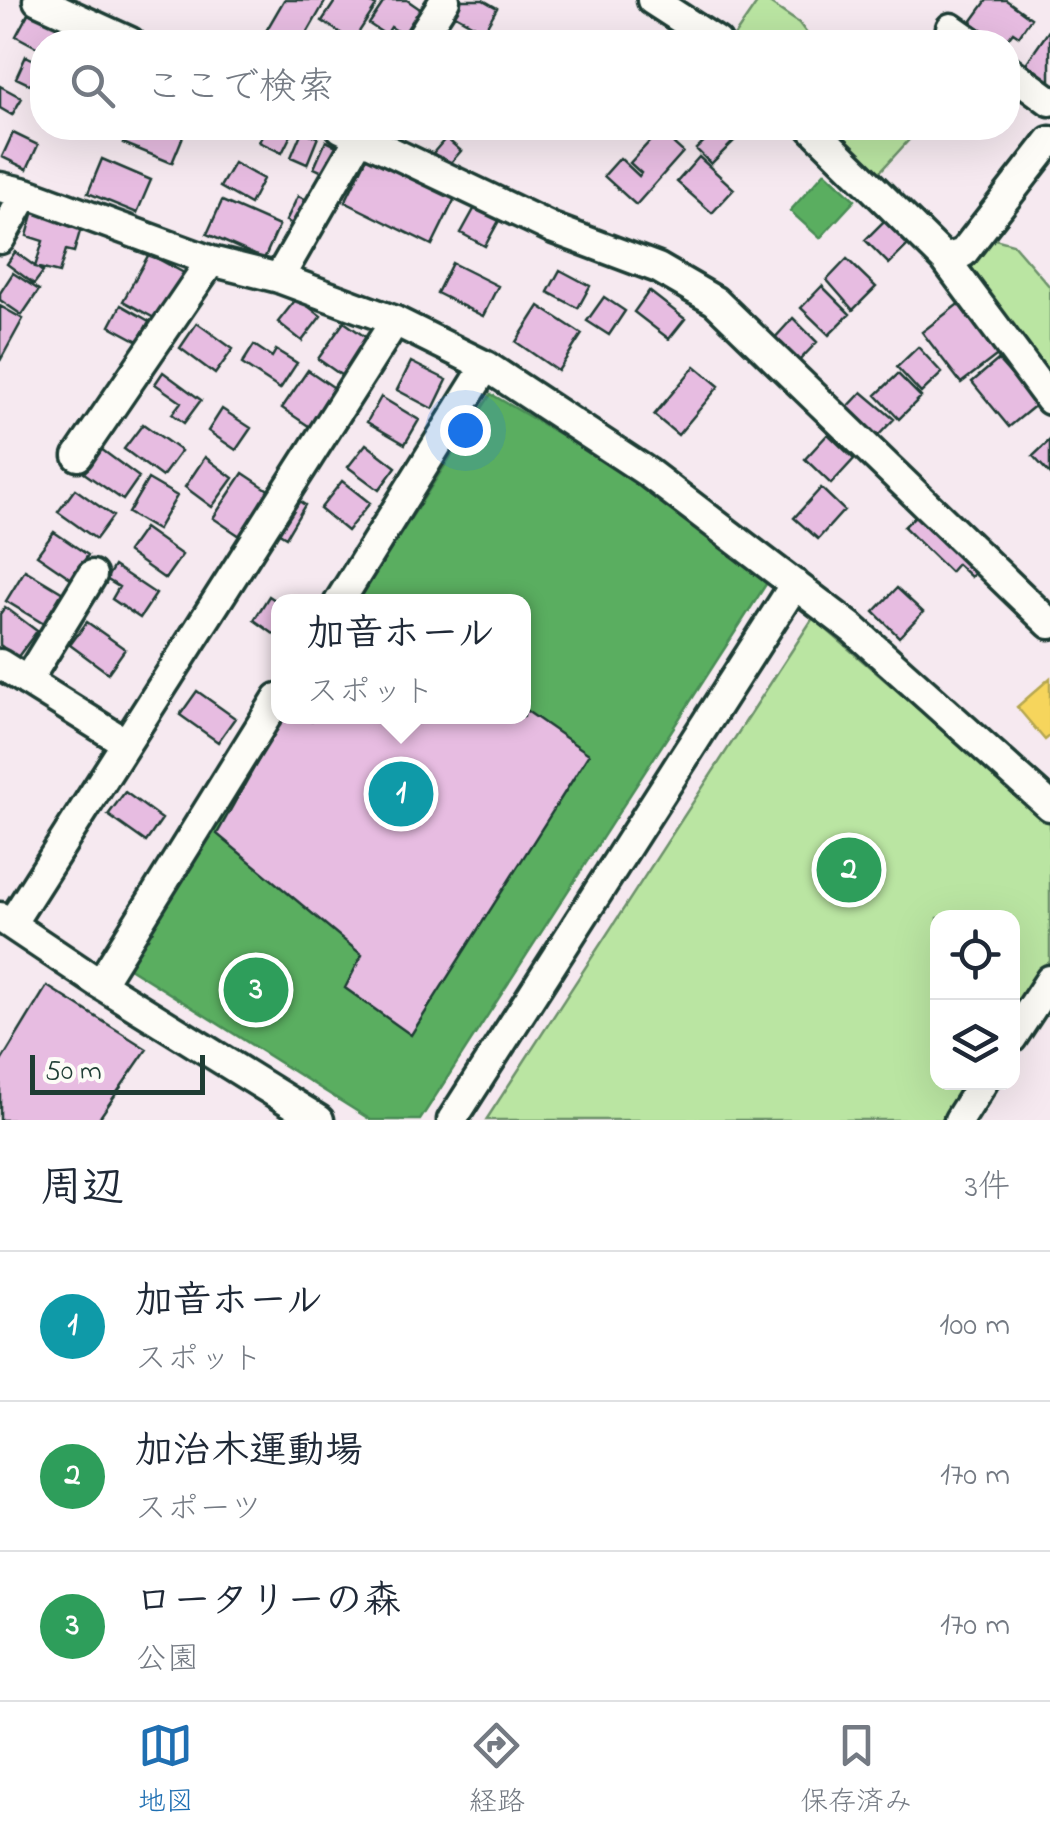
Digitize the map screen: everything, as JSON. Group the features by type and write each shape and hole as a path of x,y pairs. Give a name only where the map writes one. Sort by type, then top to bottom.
{"street":[{"path":"38,0 104,30"},
{"path":"426,30 445,0"},
{"path":"652,0 698,30"},
{"path":"1020,79 1050,101"},
{"path":"279,278 351,140"},
{"path":"376,140 554,229 658,268 714,301 1050,624"},
{"path":"824,140 945,258 1050,400"},
{"path":"945,258 963,253 1050,142"},
{"path":"0,239 13,190 211,261 279,278 396,320 486,366 647,472 853,628 1050,806"},
{"path":"78,456 211,261"},
{"path":"320,1120 100,984 5,920 126,743 396,320"},
{"path":"344,594 486,366"},
{"path":"27,681 92,575"},
{"path":"452,1120 795,584"},
{"path":"0,664 126,743"},
{"path":"100,984 271,709"},
{"path":"1020,1026 1050,980"},
{"path":"958,1120 978,1090"}],"green space":[{"path":"759,0 765,0 804,30 738,30"},
{"path":"836,140 909,140 876,176"},
{"path":"991,238 1013,244 1050,287 1050,391 966,265"},
{"path":"813,618 1050,823 1050,961 1020,1007 1020,910 930,910 930,1090 966,1090 946,1120 486,1120"}],"building: 住宅":[{"path":"1050,678 1050,736 1045,740 1017,707"}],"building: 公共":[{"path":"825,172 855,200 820,238 790,211"},
{"path":"491,394 631,476 770,578 420,1120 371,1120 123,964 278,724 531,724 531,594 362,594"}],"building: その他":[{"path":"284,0 326,0 309,30 267,30"},
{"path":"336,0 366,0 376,6 360,30 336,30 322,21"},
{"path":"385,0 407,0 423,11 411,30 378,30 369,24"},
{"path":"457,0 483,0 497,8 485,30 450,12"},
{"path":"987,0 1006,0 1031,18 1020,34 1020,30 983,30 971,22"},
{"path":"30,10 67,30 30,30 30,44 16,36"},
{"path":"1050,29 1050,82 1025,65"},
{"path":"26,56 30,58 30,85 16,78"},
{"path":"0,86 22,98 12,115 0,108"},
{"path":"13,133 38,145 27,169 2,157"},
{"path":"124,140 181,140 172,163 123,143"},
{"path":"260,140 288,140 282,153"},
{"path":"298,140 317,140 307,164 291,157"},
{"path":"444,140 461,151 448,166 433,153"},
{"path":"651,140 678,140 674,144 683,152 636,205 604,176 620,158 639,176 641,173 630,163"},
{"path":"705,140 735,140 711,164 696,149"},
{"path":"326,141 343,149 331,176 314,168"},
{"path":"371,149 458,192 432,245 345,202"},
{"path":"699,157 734,189 712,213 677,182"},
{"path":"102,159 151,180 137,213 88,193"},
{"path":"234,163 263,179 250,204 220,187"},
{"path":"298,196 314,203 303,229 286,221"},
{"path":"222,201 279,226 264,259 207,234"},
{"path":"477,204 501,217 485,246 461,233"},
{"path":"35,207 83,221 74,252 66,250 59,273 35,267 43,241 27,236"},
{"path":"886,219 910,243 889,264 865,240"},
{"path":"15,252 43,272 34,284 7,264"},
{"path":"149,254 184,273 158,320 123,301"},
{"path":"847,259 876,287 853,310 827,280"},
{"path":"452,263 498,286 483,316 437,293"},
{"path":"560,270 590,286 578,308 548,292"},
{"path":"13,273 39,290 22,315 0,300 0,293"},
{"path":"822,286 850,314 829,335 801,308"},
{"path":"649,291 685,319 669,339 634,312"},
{"path":"604,297 625,311 609,335 587,321"},
{"path":"297,298 321,316 302,341 278,322"},
{"path":"961,302 1000,353 961,383 922,332"},
{"path":"121,305 149,321 138,341 110,326"},
{"path":"0,306 23,319 0,361"},
{"path":"539,306 582,334 558,371 516,342"},
{"path":"793,318 817,342 797,363 773,340"},
{"path":"344,322 374,343 348,380 318,359"},
{"path":"197,323 233,349 215,374 180,348"},
{"path":"254,345 272,357 276,350 297,363 280,389 242,364"},
{"path":"918,347 942,373 921,393 897,367"},
{"path":"998,360 1037,404 1009,427 972,382"},
{"path":"411,362 447,380 433,409 397,390"},
{"path":"695,366 719,386 678,435 654,415"},
{"path":"308,370 339,391 313,429 282,408"},
{"path":"163,372 201,400 184,423 172,414 181,402 155,384"},
{"path":"898,374 921,397 899,419 876,395"},
{"path":"862,392 894,419 874,440 844,411"},
{"path":"381,397 419,420 405,444 367,422"},
{"path":"222,409 251,428 236,450 208,431"},
{"path":"143,424 181,451 162,477 124,449"},
{"path":"828,434 854,459 831,484 805,459"},
{"path":"1050,440 1050,474 1033,456"},
{"path":"366,444 396,467 379,490 348,467"},
{"path":"101,449 139,477 123,500 84,473"},
{"path":"205,457 233,478 212,507 185,487"},
{"path":"243,473 270,491 240,536 213,518"},
{"path":"148,479 177,496 157,530 128,513"},
{"path":"342,481 370,503 347,531 320,509"},
{"path":"821,488 844,510 818,539 794,518"},
{"path":"75,489 113,516 96,539 58,512"},
{"path":"296,499 305,505 286,537 276,531"},
{"path":"921,510 980,567 971,577 957,564 950,572 904,527"},
{"path":"144,528 182,555 165,579 127,552"},
{"path":"54,532 88,555 72,579 37,555"},
{"path":"114,566 156,594 140,618 112,599 119,587 106,579"},
{"path":"25,570 63,593 44,624 6,601"},
{"path":"897,588 923,612 899,637 874,612"},
{"path":"269,596 271,597 271,632 254,620"},
{"path":"5,607 37,631 17,658 0,645 0,614"},
{"path":"87,622 125,649 108,673 70,645"},
{"path":"197,691 235,718 218,742 180,715"},
{"path":"531,714 589,754 411,1035 345,988 362,955 217,834 279,724 531,724"},
{"path":"125,792 162,819 146,842 108,815"},
{"path":"47,986 147,1049 98,1120 0,1120 0,1063"}],"place":[{"name":"加音ホール","path":"401,794"},
{"name":"加治木運動場","path":"849,870"},
{"name":"ロータリーの森","path":"256,990"}]}
